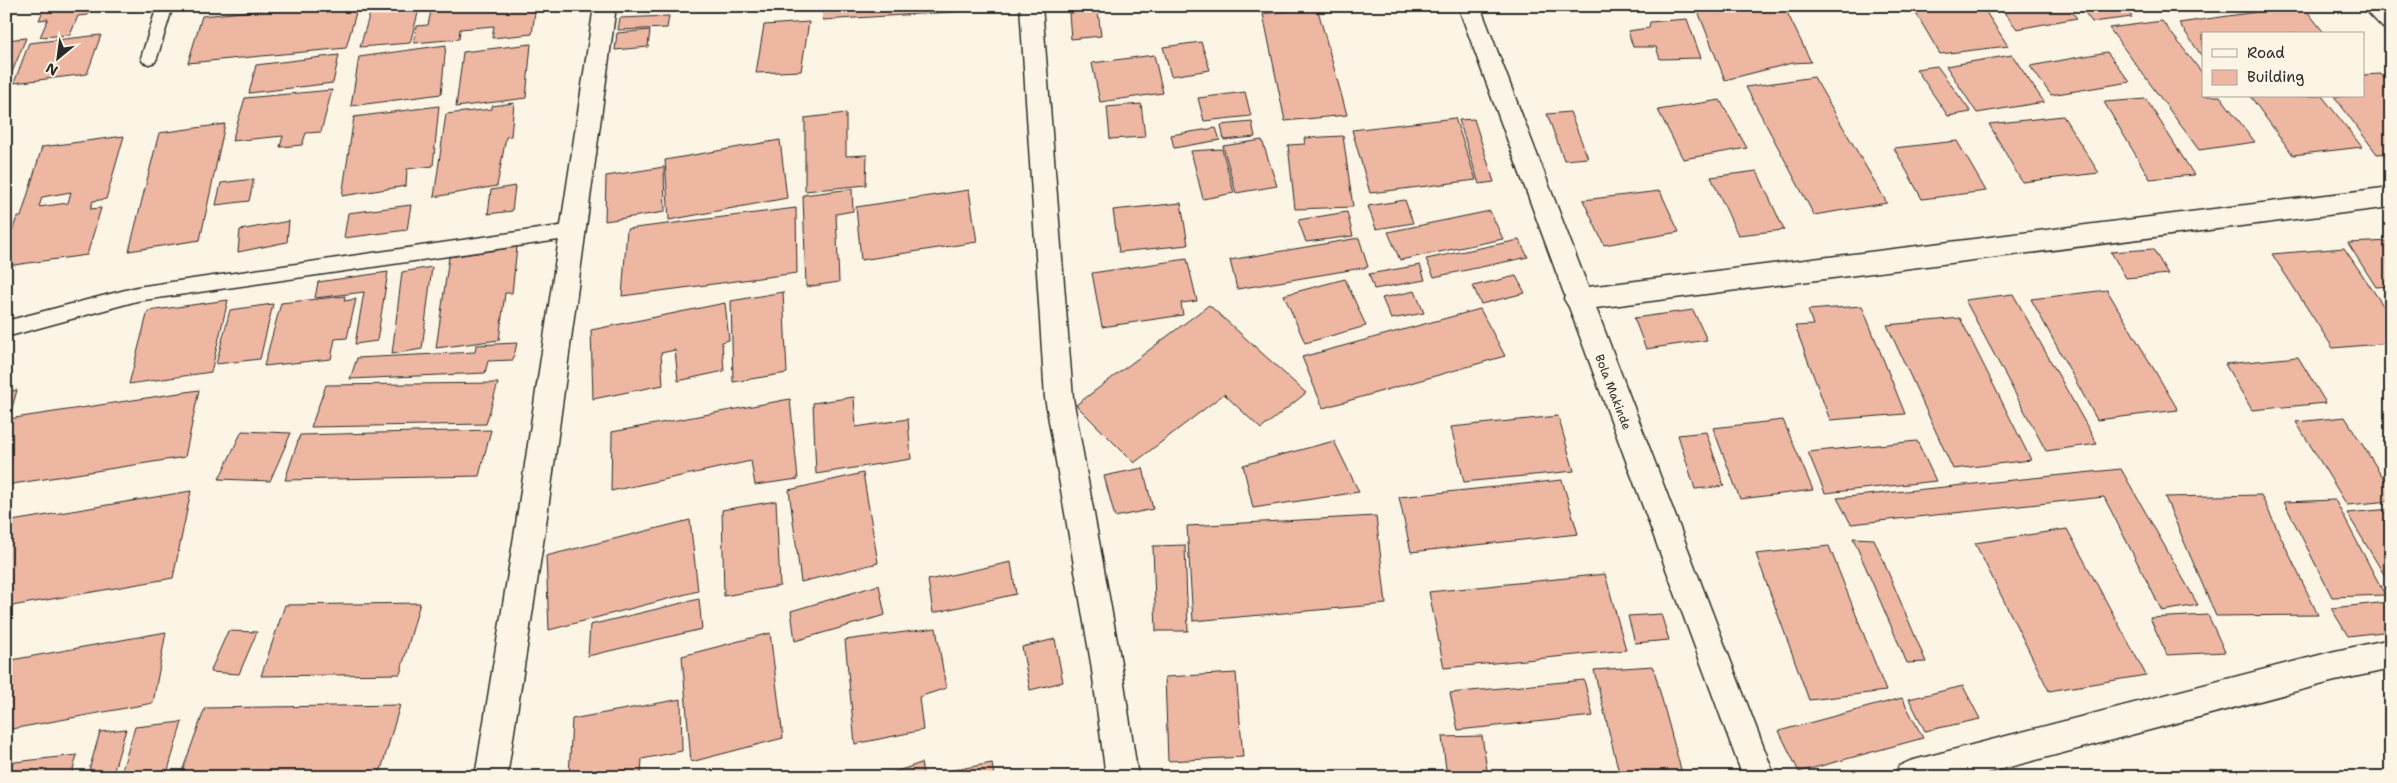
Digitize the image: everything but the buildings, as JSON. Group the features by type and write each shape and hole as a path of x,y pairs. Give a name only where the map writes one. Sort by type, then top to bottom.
{"street":[{"path":"491,777 574,231 606,6"},
{"path":"1031,6 1059,398 1106,663 1122,777"},
{"name":"Bola Makinde","path":"1469,6 1759,777"},
{"path":"2373,6 2391,22"},
{"path":"1578,299 2391,197"},
{"path":"1910,777 2335,666 2391,654"}],"lane":[{"path":"149,58 165,6"},
{"path":"6,329 137,294 574,231"}]}
